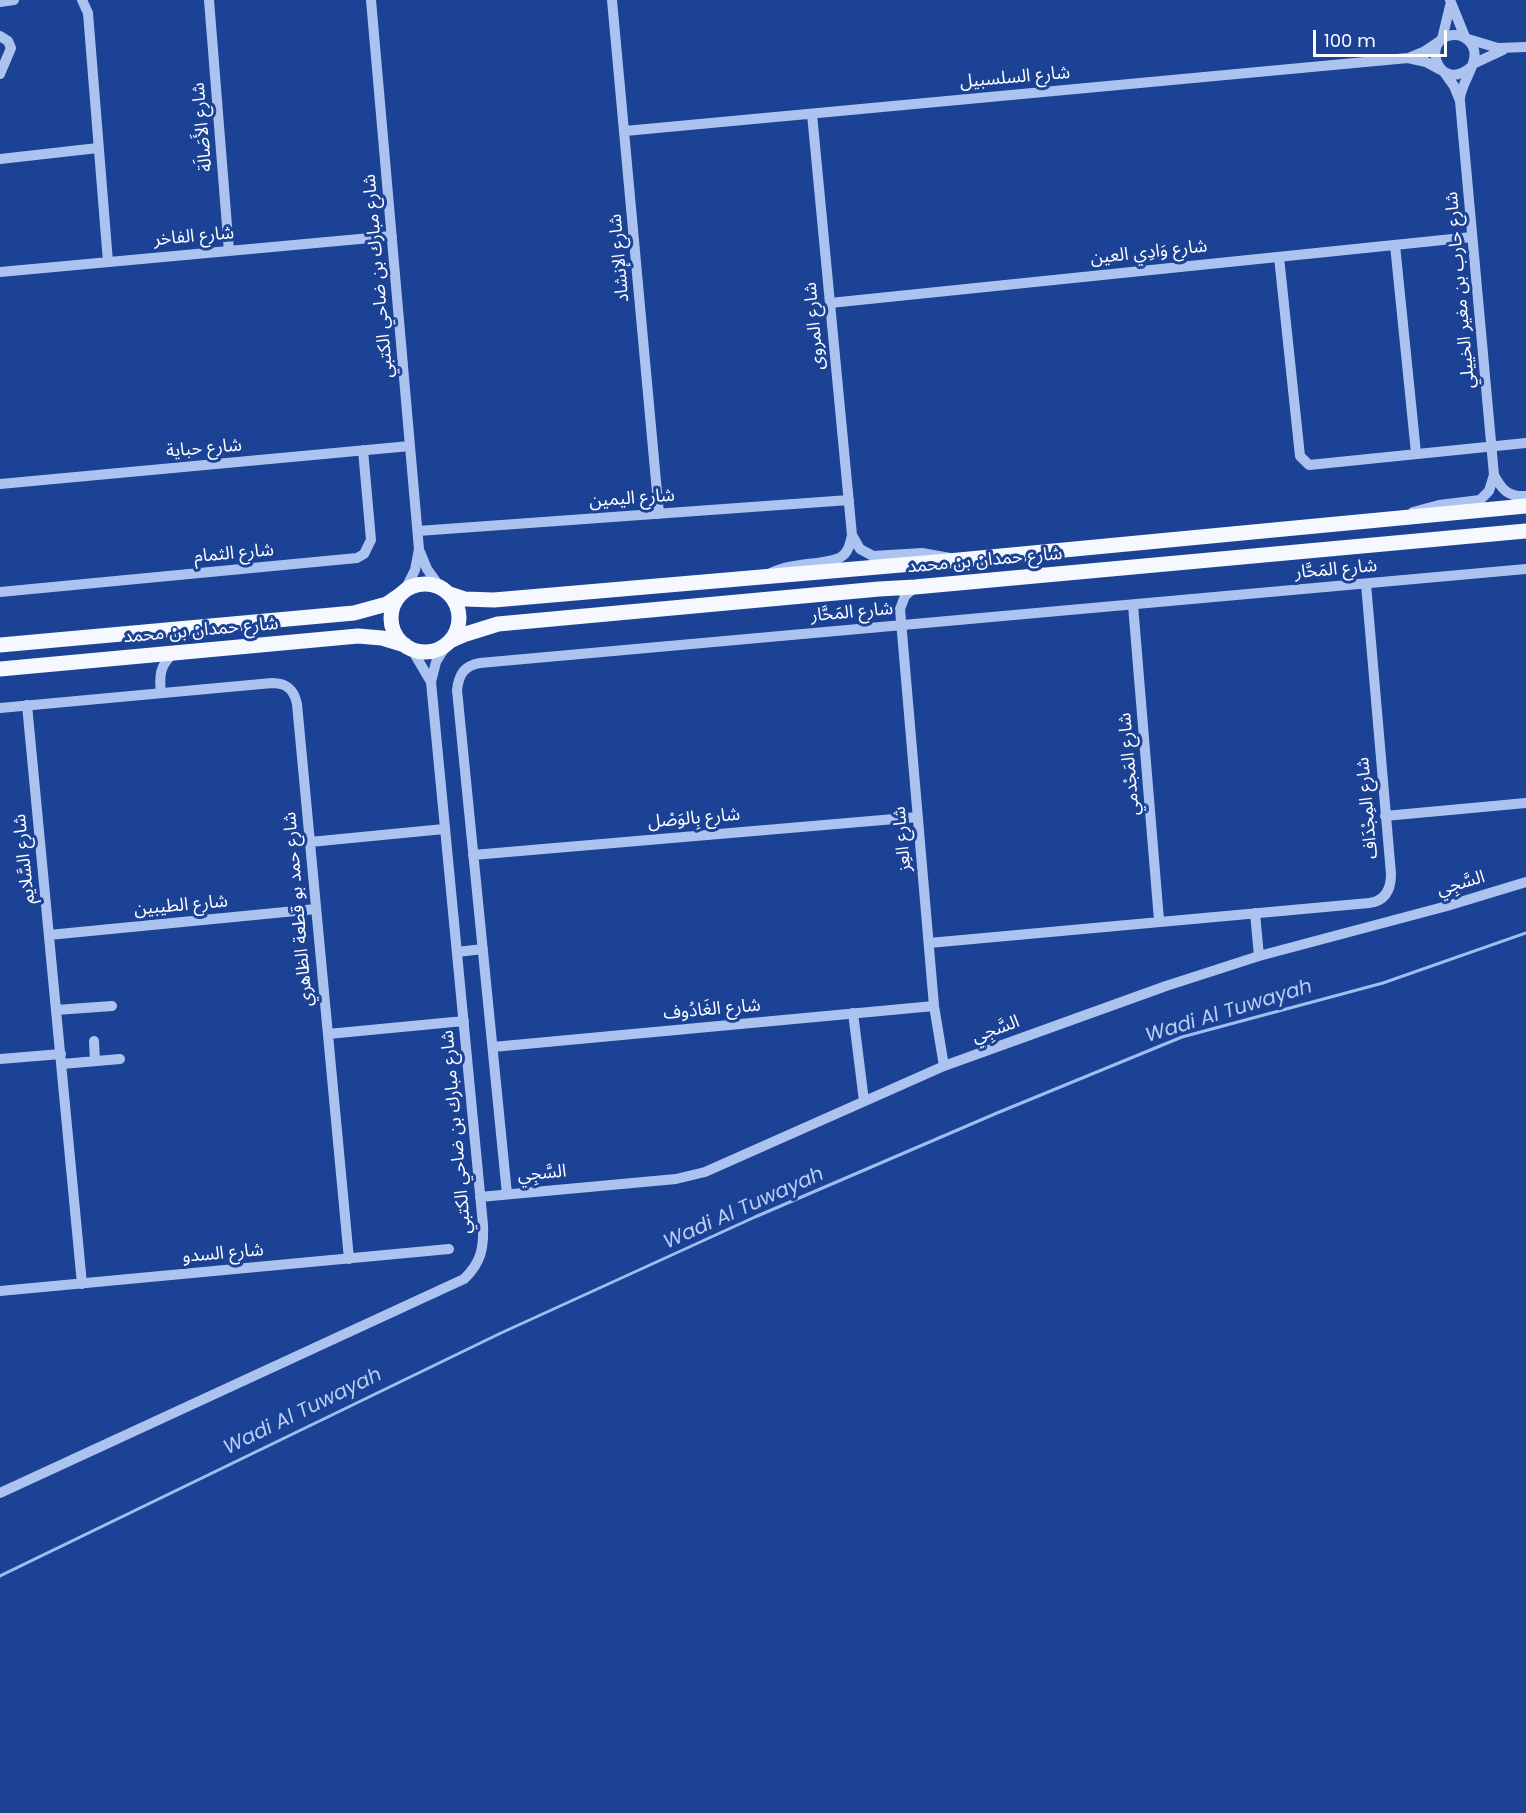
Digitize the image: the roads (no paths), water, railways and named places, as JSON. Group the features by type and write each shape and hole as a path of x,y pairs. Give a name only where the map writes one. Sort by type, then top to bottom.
{"main road":[{"name":"شارع حمدان بن محمد","path":"445,591 465,599 494,600 959,560 1526,506"},
{"name":"شارع حمدان بن محمد","path":"448,643 474,631 498,624 1526,531"},
{"path":"422,584 445,591 456,603 459,613 456,633 448,643 429,651 408,647 397,636 392,626 394,604 403,592 422,584"},
{"name":"شارع حمدان بن محمد","path":"0,645 354,613 387,604 403,592"},
{"name":"شارع حمدان بن محمد","path":"0,669 358,636 382,638 408,647"}],"street":[{"path":"0,2 14,0"},
{"path":"82,0 88,13 108,262"},
{"name":"شارع الأَصَالَة","path":"209,0 229,251"},
{"name":"شارع مبارك بن ضاحي الكتبي","path":"371,0 419,549 415,570 403,592"},
{"name":"شارع الإنشاد","path":"612,0 659,514"},
{"path":"1450,1 1466,38 1474,48 1472,65"},
{"path":"1450,1 1441,40 1435,53 1438,65 1443,71 1458,74 1490,55 1509,48"},
{"path":"1441,40 1453,35 1488,46 1526,47"},
{"path":"0,36 8,41 11,48 0,74"},
{"name":"شارع السلسبيل","path":"624,130 1408,58 1425,51 1441,40"},
{"name":"شارع السلسبيل","path":"1408,58 1426,62 1443,71"},
{"name":"شارع حارب بن مغير الخييلي","path":"1472,65 1463,84 1460,101 1494,476"},
{"name":"شارع حارب بن مغير الخييلي","path":"1443,71 1454,86 1460,101"},
{"name":"شارع المروى","path":"812,114 852,535"},
{"path":"0,159 98,148"},
{"name":"شارع الفاخر","path":"0,272 392,236"},
{"name":"شارع وَادِي العين","path":"830,303 1472,237"},
{"path":"1395,245 1416,453"},
{"path":"1279,257 1299,456 1309,465 1526,443"},
{"name":"شارع حباية","path":"0,484 410,446"},
{"name":"شارع الثمام","path":"0,592 357,558 364,554 371,540 363,450"},
{"path":"1494,476 1502,490 1508,494 1526,496"},
{"path":"1402,518 1429,507 1480,500 1490,491 1494,476"},
{"name":"شارع اليمين","path":"418,531 849,500"},
{"path":"852,535 860,549 873,556 921,553 959,560"},
{"path":"765,576 788,566 836,559 846,552 852,535"},
{"name":"شارع مبارك بن ضاحي الكتبي","path":"419,549 427,569 445,591"},
{"name":"شارع المَحَّار","path":"507,1194 457,690 461,674 466,668 480,663 1526,569"},
{"name":"شارع المِجْدَاف","path":"929,943 1380,900 1388,891 1391,880 1366,584"},
{"path":"900,609 905,596 915,587"},
{"path":"879,589 891,597 900,609"},
{"name":"شارع المَجْدمي","path":"1133,605 1159,920"},
{"name":"شارع العِز","path":"900,609 934,1006 944,1066"},
{"name":"شارع مبارك بن ضاحي الكتبي","path":"0,1493 464,1279 477,1265 483,1247 483,1225 431,682 436,662 448,643"},
{"name":"شارع مبارك بن ضاحي الكتبي","path":"408,647 431,682"},
{"path":"160,693 159,675 164,663 173,654"},
{"path":"141,656 152,664 159,675"},
{"name":"شارع حمد بو قطعة الظاهري","path":"0,708 276,683 285,685 292,691 297,704 349,1259"},
{"name":"شارع السَّلايم","path":"27,705 82,1284"},
{"path":"1385,816 1526,803"},
{"name":"شارع بِالوَصْل","path":"473,855 918,817"},
{"path":"309,842 444,829"},
{"name":"السَّجِي","path":"480,1197 691,1176 720,1166 944,1066 1166,986 1259,956 1447,906 1526,882"},
{"name":"شارع الطيبين","path":"49,935 316,909"},
{"path":"1255,913 1259,956"},
{"path":"457,952 483,949"},
{"path":"56,1010 112,1006"},
{"name":"شارع الغَادُوف","path":"493,1047 934,1006"},
{"path":"853,1013 864,1101"},
{"path":"328,1034 464,1021"},
{"path":"94,1041 95,1061"},
{"path":"0,1059 95,1061 120,1059"},
{"name":"شارع السدو","path":"0,1291 450,1249"}],"waterway":[{"name":"Wadi Al Tuwayah","path":"0,1576 501,1333 755,1217 997,1113 1182,1037 1383,983 1526,933"}]}
